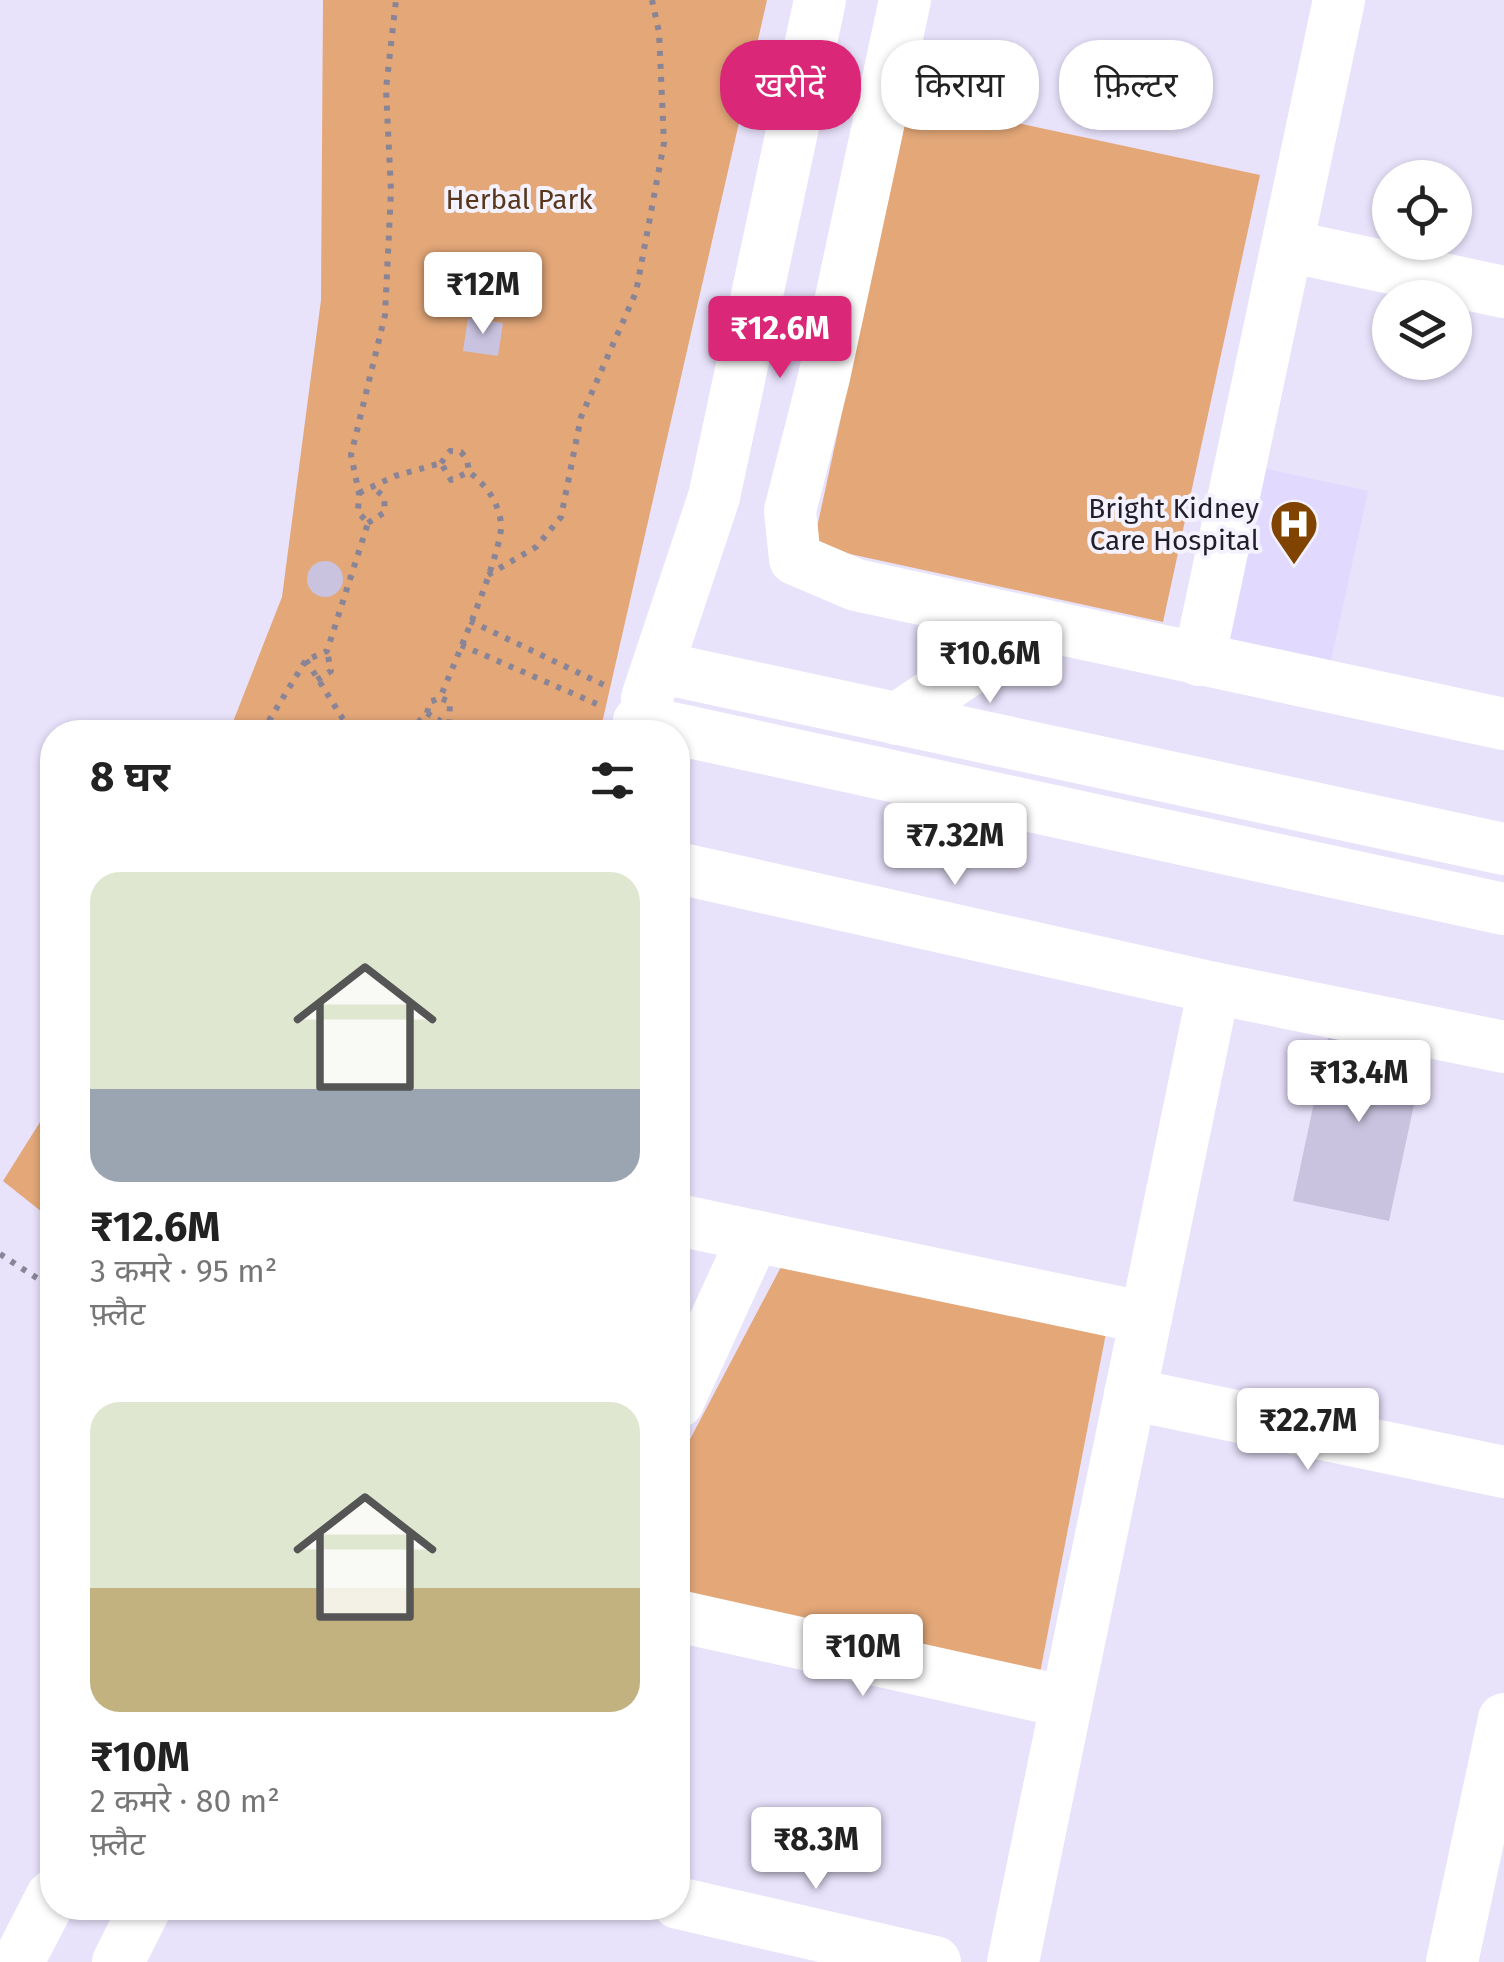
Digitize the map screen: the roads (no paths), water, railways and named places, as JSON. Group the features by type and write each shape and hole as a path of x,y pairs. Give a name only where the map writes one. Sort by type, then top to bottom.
{"street":[{"path":"644,705 714,497 820,0"},
{"path":"904,0 810,438 790,511 796,560 856,584 1504,724"},
{"path":"1198,660 1339,0"},
{"path":"1288,246 1504,292"},
{"path":"714,497 740,492 776,477 810,438"},
{"path":"897,719 1036,624"},
{"path":"644,705 897,719 1504,849"},
{"path":"644,705 1504,909"},
{"path":"690,871 1214,988 1504,1047"},
{"path":"1012,1962 1214,988"},
{"path":"690,1223 1146,1318"},
{"path":"690,1376 754,1236"},
{"path":"1130,1394 1504,1472"},
{"path":"690,1619 1066,1702"},
{"path":"1452,1962 1498,1778 1504,1718"},
{"path":"690,1906 936,1962"},
{"path":"18,1962 40,1919"},
{"path":"118,1962 140,1920"}],"place":[{"name":"Bright Kidney Care Hospital","path":"1294,566"}],"park label":[{"name":"Herbal Park","path":"519,199"}]}
